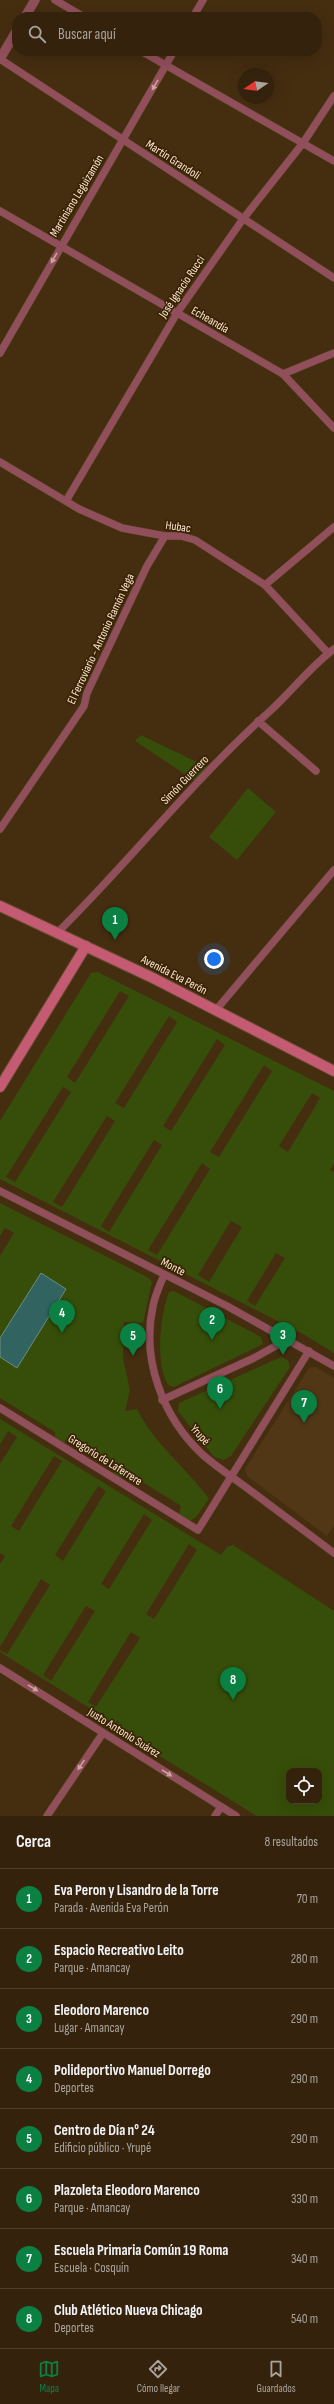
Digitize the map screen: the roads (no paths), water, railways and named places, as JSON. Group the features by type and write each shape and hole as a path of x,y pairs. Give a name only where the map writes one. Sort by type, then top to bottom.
{"main road":[{"name":"Avenida Eva Perón","path":"0,906 58,932 216,1010 334,1071"},
{"path":"0,1087 86,946"}],"street":[{"path":"28,12 35,0"},
{"path":"55,0 75,12"},
{"path":"196,12 203,0"},
{"path":"0,59 12,39"},
{"path":"149,56 334,161"},
{"name":"Martiniano Leguizamón","path":"0,353 171,56"},
{"name":"Martín Grandoli","path":"0,59 334,278"},
{"name":"José Ignacio Rucci","path":"66,501 177,313 243,219 303,143 334,96"},
{"name":"Echeandía","path":"0,211 283,374 334,428"},
{"path":"283,374 334,353"},
{"name":"Hubac","path":"0,462 79,510 122,528 165,536 181,536 195,540 265,585 328,653"},
{"path":"265,585 334,527"},
{"name":"El Ferroviario - Antonio Ramón Vega","path":"0,829 84,706 87,693 144,573 165,536"},
{"name":"Simón Guerrero","path":"58,932 94,896 177,803 258,721 328,653 334,649"},
{"path":"258,721 316,771"},
{"path":"216,1010 334,870"},
{"name":"Monte","path":"0,1191 288,1339 334,1366"},
{"name":"Yrupé","path":"164,1275 153,1306 150,1338 155,1376 162,1400 175,1422 192,1443 230,1476 334,1553"},
{"path":"162,1400 254,1358 288,1339"},
{"path":"230,1476 309,1351"},
{"name":"Gregorio de Laferrere","path":"0,1408 198,1530 230,1476"},
{"name":"Justo Antonio Suárez","path":"0,1668 236,1816"},
{"path":"47,1816 103,1732"},
{"path":"215,1816 221,1807"}],"water":[{"path":"41,1273 66,1289 17,1368 0,1357 0,1338"}],"place":[{"name":"Eva Peron y Lisandro de la Torre","path":"115,940"},
{"name":"Polideportivo Manuel Dorrego","path":"62,1333"},
{"name":"Espacio Recreativo Leito","path":"212,1340"},
{"name":"Eleodoro Marenco","path":"283,1355"},
{"name":"Centro de Día n° 24","path":"133,1356"},
{"name":"Plazoleta Eleodoro Marenco","path":"220,1409"},
{"name":"Escuela Primaria Común 19 Roma","path":"304,1423"},
{"name":"Club Atlético Nueva Chicago","path":"233,1700"}]}
